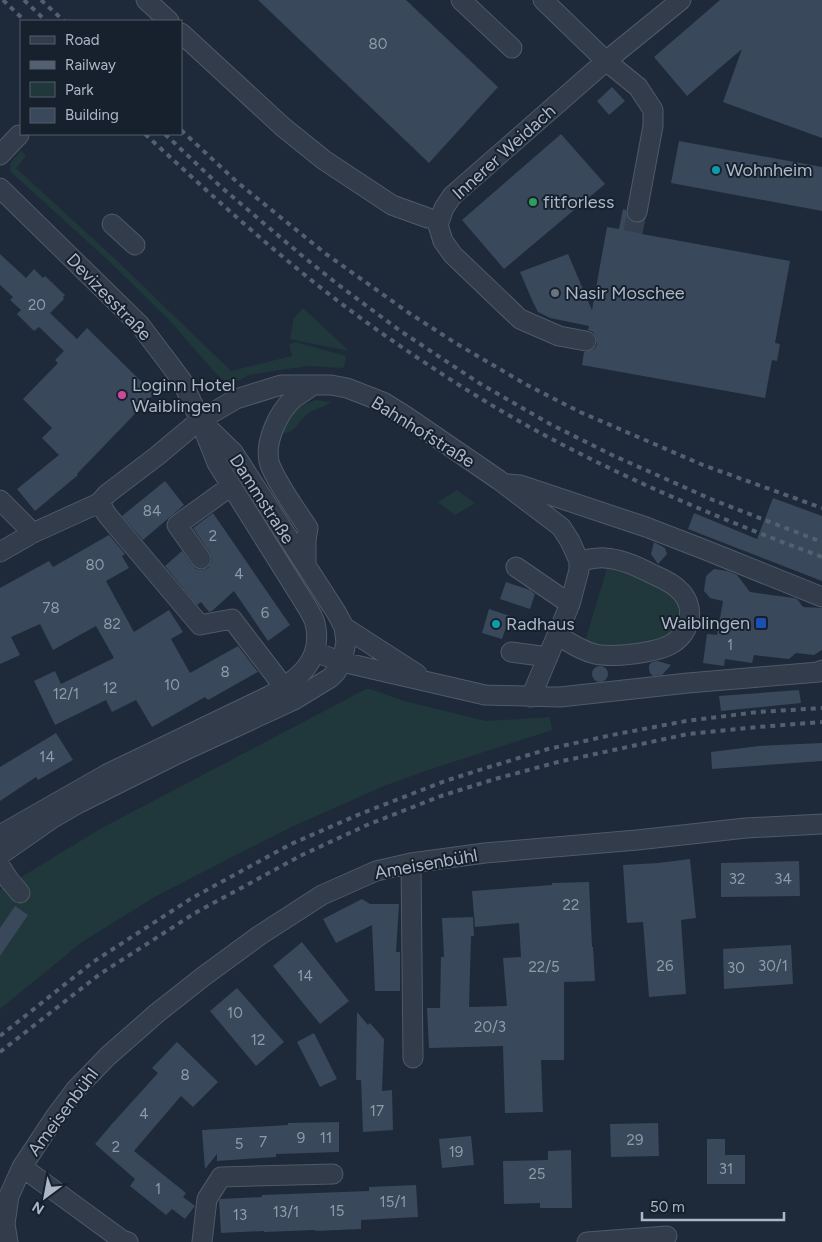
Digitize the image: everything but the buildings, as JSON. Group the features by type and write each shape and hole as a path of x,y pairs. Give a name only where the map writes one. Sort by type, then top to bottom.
{"street":[{"path":"146,0 168,20"},
{"path":"461,0 512,48"},
{"path":"543,0 606,61 638,87 653,110 653,126 637,212"},
{"name":"Innerer Weidach","path":"586,341 559,336 520,319 454,255 443,241 434,211 606,61 681,0"},
{"path":"182,33 283,127 324,160 392,205 434,211"},
{"path":"0,155 19,135"},
{"name":"Devizesstraße","path":"0,188 140,325 182,381 200,420"},
{"path":"112,224 135,245"},
{"name":"Bahnhofstraße","path":"0,552 33,533 99,503 107,494 200,420 236,399 281,385 331,385 347,388 384,402 504,484 561,527 579,561"},
{"path":"306,565 308,528 281,486 270,463 268,453 275,424 282,413 293,399 314,386"},
{"name":"Dammstraße","path":"0,835 107,774 269,696 302,674 308,665 317,640 315,622 216,463 200,420"},
{"name":"Dammstraße","path":"200,420 233,452 336,612 344,627 346,642 342,662"},
{"path":"504,484 520,485 646,527 822,597"},
{"path":"202,559 177,525 231,486"},
{"path":"0,500 33,533"},
{"path":"99,503 200,625 232,619 284,687"},
{"path":"531,697 548,657 557,635 570,604 579,570 579,561 605,558 645,570 664,579 680,590 686,597 690,608 688,626 674,643 648,651 618,655 594,654 577,647 557,635"},
{"path":"516,567 570,604"},
{"path":"344,627 429,682"},
{"path":"314,652 342,662 485,696 560,697 688,682 819,672 822,670"},
{"path":"511,652 548,657"},
{"path":"0,855 53,818 79,803 175,755 294,700 330,678 342,662"},
{"name":"Ameisenbühl","path":"8,1242 5,1224 9,1196 22,1167 76,1089 108,1056 156,1013 260,935 322,895 376,871 411,863 746,828 822,824"},
{"path":"411,863 413,1058"},
{"path":"0,866 20,893"},
{"path":"22,1167 122,1240 128,1242"},
{"path":"202,1242 207,1199 221,1177 333,1174"},
{"path":"587,1242 667,1236"}],"green space":[{"path":"21,151 26,156 16,168 113,257 231,371 292,356 289,345 295,342 346,356 344,368 309,366 280,370 249,375 232,384 219,377 171,322 110,262 11,172 11,163"},
{"path":"303,308 349,351 290,339 294,318"},
{"path":"316,400 331,402 306,415 290,432 281,433 294,412 303,405"},
{"path":"230,463 324,610 319,613 226,466"},
{"path":"457,490 475,503 455,515 438,502"},
{"path":"612,563 641,573 678,597 683,611 681,623 674,636 656,642 633,646 596,648 585,642 607,568"},
{"path":"366,689 371,689 404,701 486,721 550,717 552,730 384,786 289,828 156,896 82,942 0,1009 0,890 100,829"}],"tunnel":[{"path":"633,232 637,212"}],"railway":[{"path":"3,0 24,20"},
{"path":"24,0 45,20"},
{"path":"41,0 63,20"},
{"path":"182,131 237,182 326,254 409,313 457,344 527,385 580,412 703,465 822,508"},
{"path":"146,135 296,268 360,318 469,391 528,426 615,471 717,516 822,557"},
{"path":"166,135 221,187 336,283 399,330 479,383 550,424 612,455 713,500 822,542"},
{"path":"0,1036 93,962 192,898 291,844 360,814 445,781 548,749 686,721 758,712 822,708"},
{"path":"0,1052 100,974 195,913 302,855 367,825 441,796 558,762 688,734 822,722"}],"place":[{"name":"Wohnheim","path":"716,170"},
{"name":"fitforless","path":"533,202"},
{"name":"Nasir Moschee","path":"555,293"},
{"name":"Loginn Hotel Waiblingen","path":"122,395"},
{"name":"Waiblingen","path":"761,623"},
{"name":"Radhaus","path":"496,624"}]}
